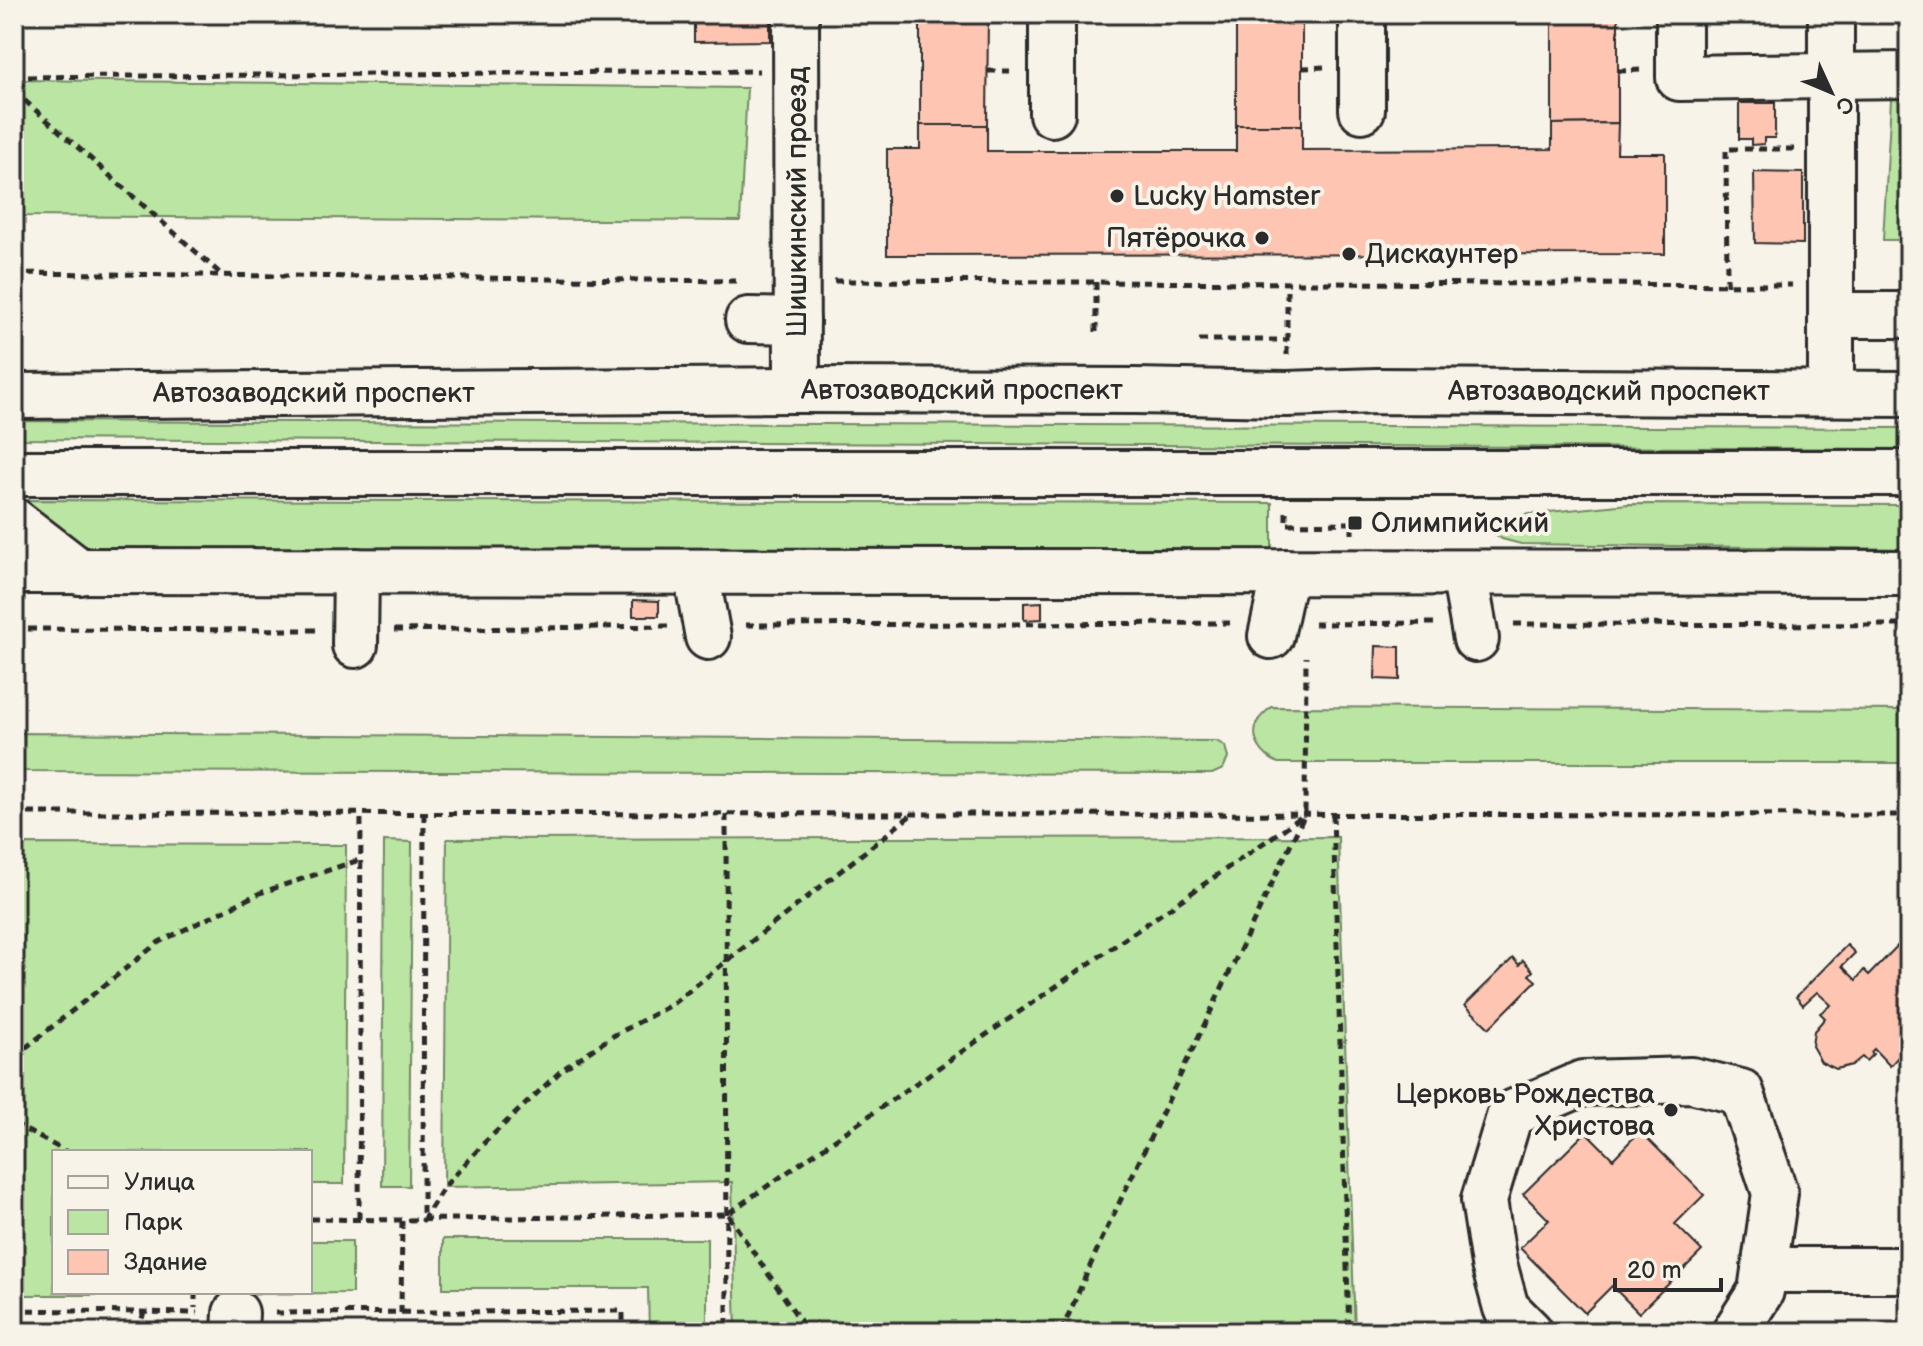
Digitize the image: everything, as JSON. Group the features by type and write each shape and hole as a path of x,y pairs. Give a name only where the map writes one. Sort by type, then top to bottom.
{"street":[{"name":"Шишкинский проезд","path":"796,14 801,304 797,390"},
{"path":"1052,14 1052,114"},
{"path":"1362,14 1362,110"},
{"path":"1679,14 1679,78 1909,75"},
{"path":"1831,14 1831,392"},
{"path":"1831,300 1909,315"},
{"path":"748,320 801,304"},
{"name":"Автозаводский проспект","path":"14,396 797,390 1909,394"},
{"path":"14,473 1909,473"},
{"path":"14,521 80,572"},
{"path":"14,571 1909,573"},
{"path":"355,638 356,571"},
{"path":"696,572 707,631"},
{"path":"1283,638 1285,572"},
{"path":"1464,573 1475,631"},
{"path":"1530,1332 1506,1308 1494,1264 1484,1200 1510,1114 1583,1083 1691,1080 1741,1092 1775,1193 1761,1291 1735,1332"},
{"path":"1764,1270 1909,1270"}],"path":[{"path":"1904,14 1909,22"},
{"path":"14,77 796,71"},
{"path":"14,91 222,275"},
{"path":"1727,285 1726,149 1831,149"},
{"path":"14,273 222,275 801,304 1096,282 1727,285 1831,300"},
{"path":"1096,282 1096,332"},
{"path":"1286,370 1287,284"},
{"path":"1199,340 1287,340"},
{"path":"14,629 355,638 707,631 1283,638 1475,631 1909,625"},
{"path":"1061,1332 1101,1241 1305,814 1283,638"},
{"path":"14,813 1909,815"},
{"path":"359,1219 361,813"},
{"path":"423,1220 424,813"},
{"path":"726,814 727,1332"},
{"path":"423,1220 444,1187 485,1142 563,1069 613,1036 671,1005 912,814"},
{"path":"312,1219 727,1214 1305,814"},
{"path":"1333,815 1349,1332"},
{"path":"14,1057 159,942 260,893 362,859"},
{"path":"14,1124 63,1150"},
{"path":"727,1214 808,1332"},
{"path":"401,1313 402,1220"},
{"path":"14,1310 144,1312 235,1322 401,1313 623,1311 623,1332"},
{"path":"138,1332 144,1312"}],"green space":[{"path":"14,80 747,88 740,221 14,216"},
{"path":"1909,98 1909,240 1883,240 1891,99"},
{"path":"14,421 1909,428 1909,449 14,439"},
{"path":"14,500 1272,503 1272,558 14,552"},
{"path":"1628,504 1909,505 1909,549 1521,544 1502,539 1491,532 1491,518"},
{"path":"1271,707 1909,710 1909,763 1278,763 1263,752 1255,735 1259,719"},
{"path":"14,733 1216,741 1225,746 1228,758 1223,769 1212,774 14,771"},
{"path":"1338,837 1355,1332 736,1332 732,1182 444,1187 447,839"},
{"path":"384,841 412,842 409,1186 382,1186"},
{"path":"14,844 346,845 344,1184 312,1184 312,1150 52,1150 52,1294 175,1295 14,1295"},
{"path":"443,1239 707,1239 707,1332 649,1332 648,1288 443,1288"},
{"path":"312,1241 352,1241 352,1293 312,1293"},
{"path":"201,1331 201,1332 14,1332"}],"building":[{"path":"694,14 770,14 770,41 694,42"},
{"path":"920,14 988,14 987,125 920,125"},
{"path":"1236,14 1302,14 1302,125 1236,125"},
{"path":"1552,14 1618,14 1618,123 1552,124"},
{"path":"1739,103 1775,103 1775,138 1764,138 1764,144 1751,145 1751,139 1739,139"},
{"path":"1618,123 1617,153 1665,153 1665,254 887,255 887,149 920,149 920,125 987,125 987,151 1236,151 1236,125 1302,125 1302,150 1552,149 1552,124"},
{"path":"1754,172 1803,173 1803,244 1755,243"},
{"path":"633,600 659,601 659,616 633,616"},
{"path":"1042,602 1042,619 1024,620 1024,603"},
{"path":"1376,646 1400,647 1400,680 1375,679"},
{"path":"1909,934 1909,1009 1906,1012 1909,1018 1900,1025 1909,1033 1907,1047 1890,1066 1874,1049 1866,1061 1862,1057 1852,1065 1836,1069 1821,1062 1812,1046 1814,1031 1825,1018 1820,1013 1831,1005 1817,992 1803,1005 1796,997 1847,945 1855,953 1842,966 1856,980 1864,970 1869,975"},
{"path":"1513,958 1519,965 1523,960 1533,971 1529,975 1536,981 1489,1028 1465,1005"},
{"path":"1640,1131 1704,1195 1675,1224 1702,1251 1639,1313 1612,1286 1585,1313 1520,1248 1549,1220 1523,1194 1586,1132 1613,1159"}],"place":[{"name":"Lucky Hamster","path":"1117,196"},
{"name":"Пятёрочка","path":"1262,238"},
{"name":"Дискаунтер","path":"1349,254"},
{"name":"Олимпийский","path":"1355,523"},
{"name":"Церковь Рождества Христова","path":"1671,1110"}]}
